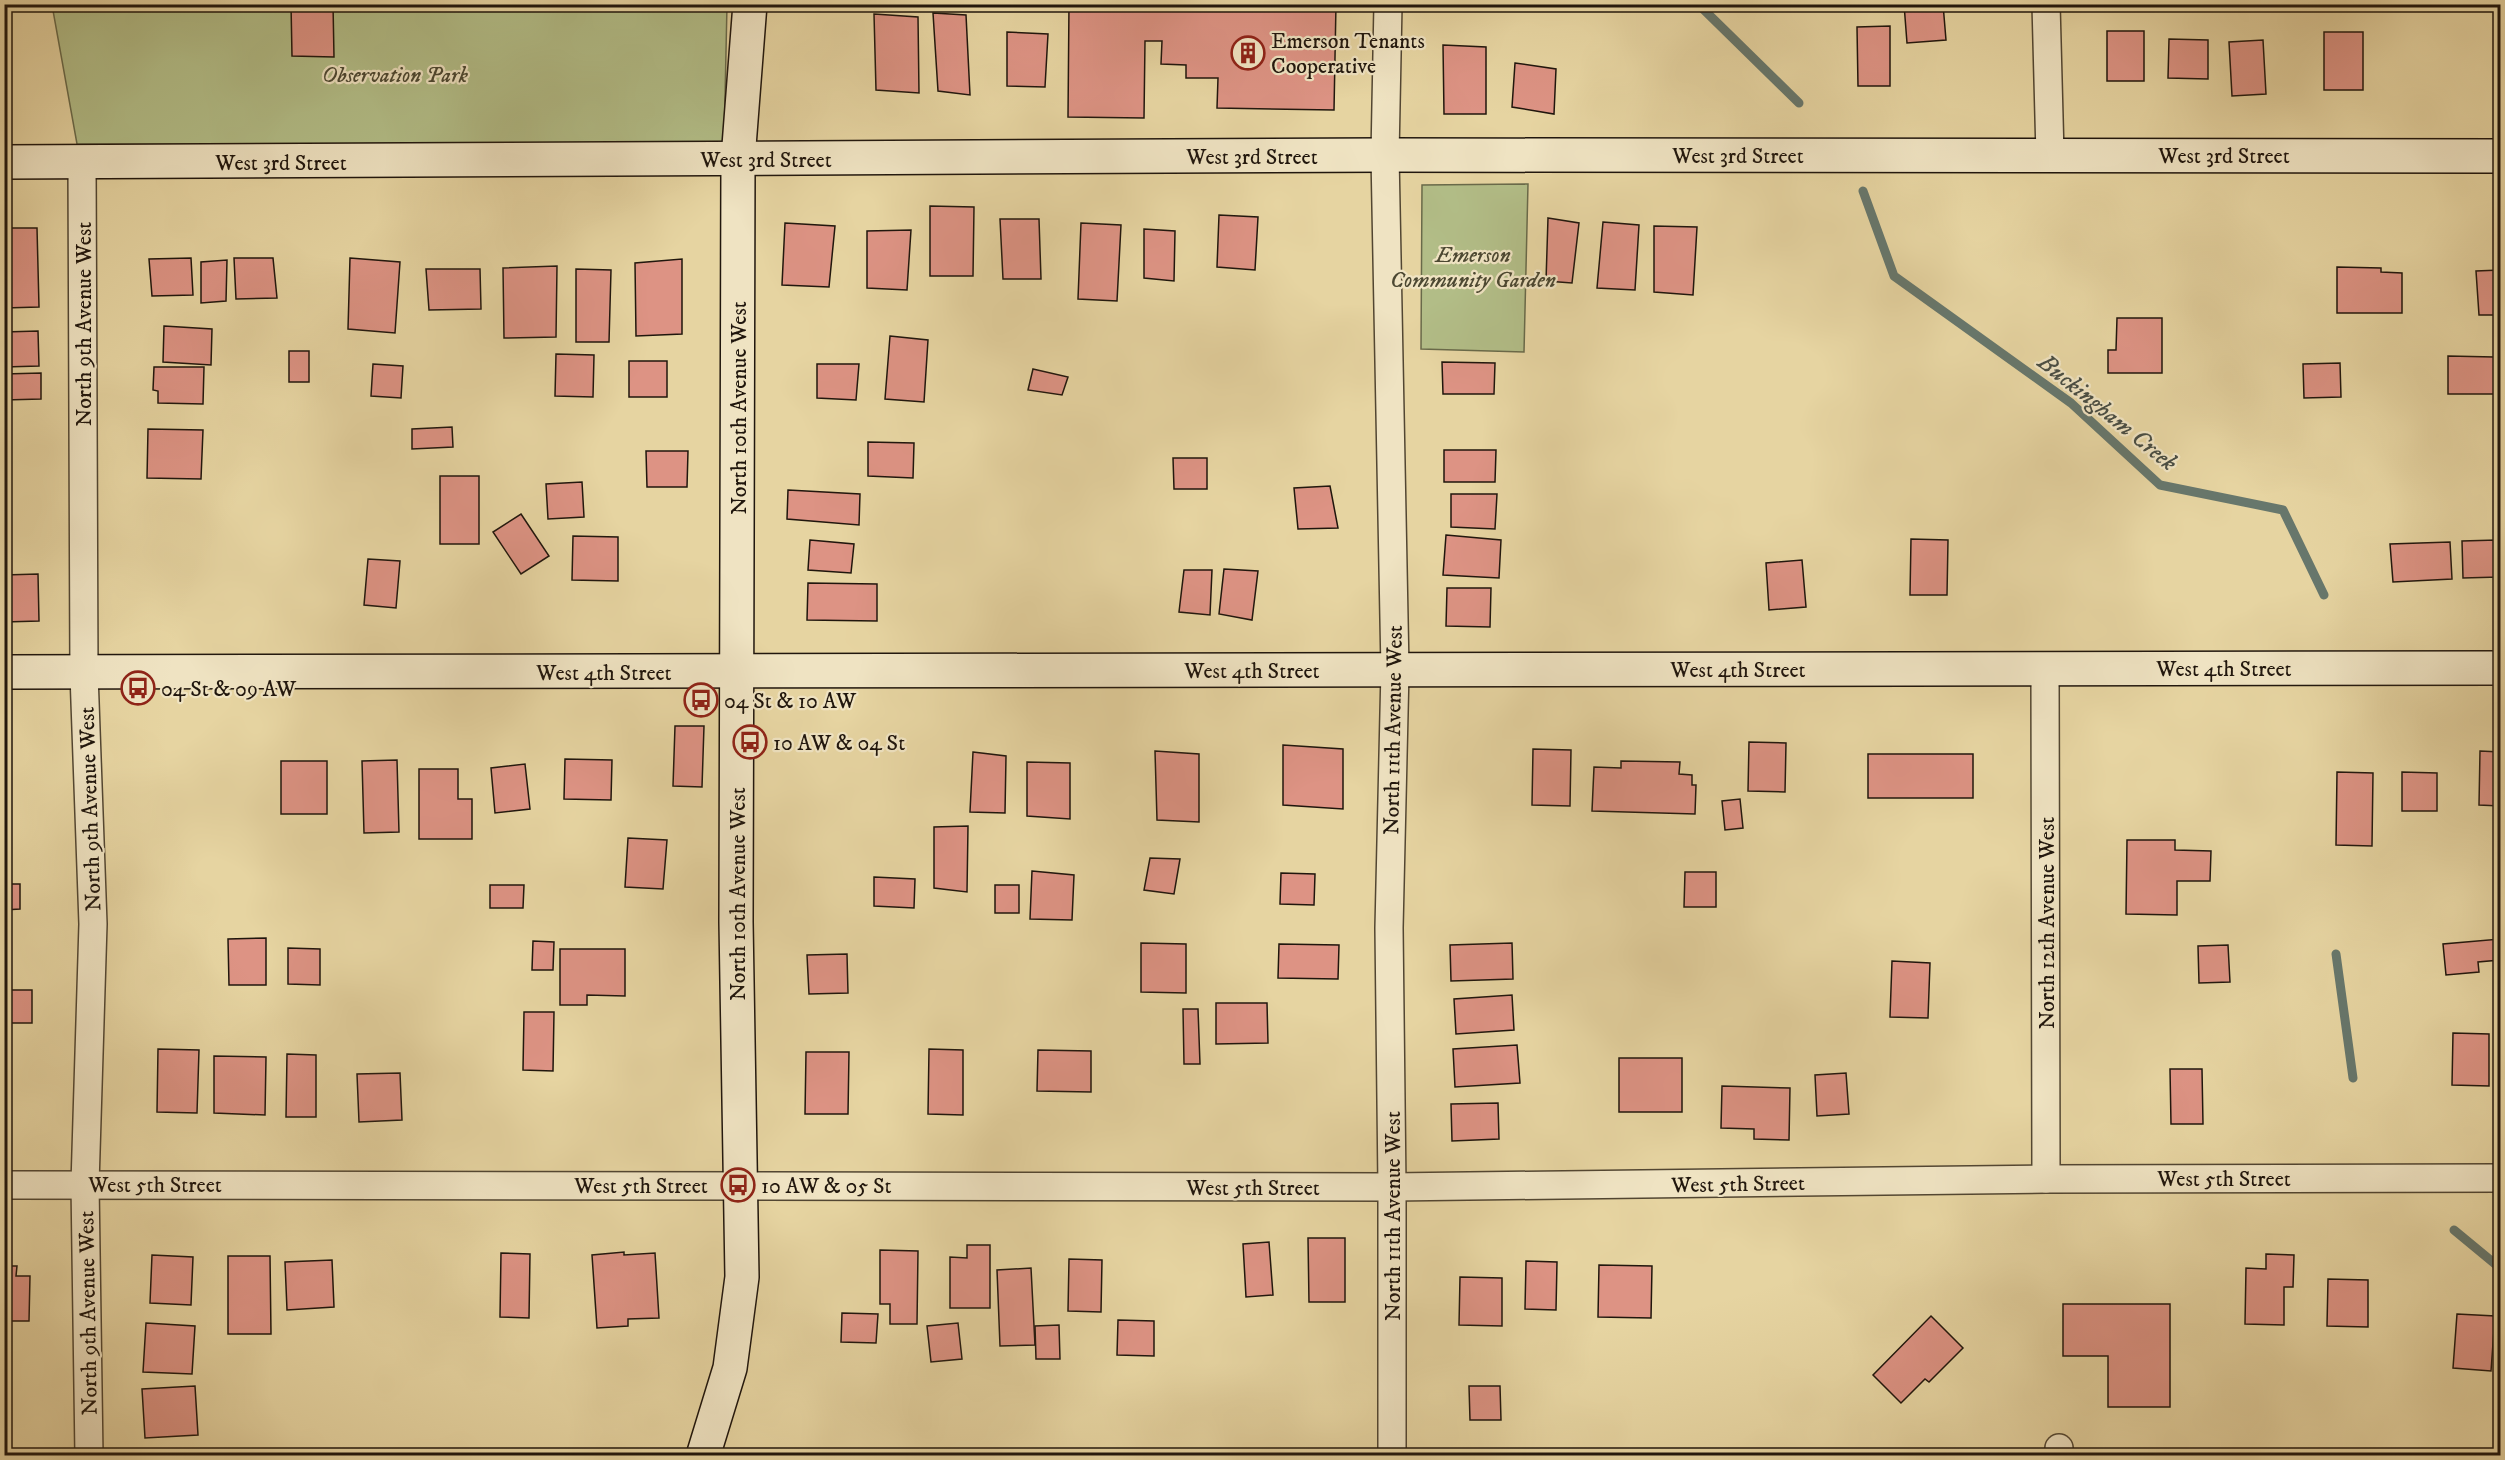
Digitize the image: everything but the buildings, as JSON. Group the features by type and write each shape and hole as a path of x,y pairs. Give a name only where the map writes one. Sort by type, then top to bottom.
{"street":[{"name":"North 10th Avenue West","path":"703,1455 730,1368 741,1277 736,922 738,159 750,4"},
{"name":"North 11th Avenue West","path":"1388,4 1385,155 1395,670 1389,928 1392,1455"},
{"path":"2046,4 2050,155"},
{"name":"West 3rd Street","path":"4,162 1385,155 2500,156"},
{"name":"North 9th Avenue West","path":"82,163 84,674 93,924 85,1184 89,1455"},
{"name":"North 12th Avenue West","path":"2045,668 2046,1179"},
{"name":"West 4th Street","path":"4,672 84,674 2500,668"},
{"name":"West 5th Street","path":"4,1185 1392,1187 2046,1179 2500,1178"}],"green space":[{"name":"Observation Park","path":"52,5 727,5 724,145 77,144"},
{"name":"Emerson Community Garden","path":"1528,184 1524,352 1421,349 1422,185"}],"waterway":[{"name":"Buckingham Creek","path":"1698,4 1799,103"},
{"name":"Buckingham Creek","path":"1863,191 1894,276 2071,403 2160,485 2283,510 2324,595"},
{"name":"Buckingham Creek","path":"2336,954 2353,1078"},
{"name":"Buckingham Creek","path":"2454,1230 2500,1268"}],"place":[{"name":"Emerson Tenants Cooperative","path":"1248,53"},
{"name":"04 St & 09 AW","path":"138,688"},
{"name":"04 St & 10 AW","path":"701,700"},
{"name":"10 AW & 04 St","path":"750,742"},
{"name":"10 AW & 05 St","path":"738,1185"}]}
